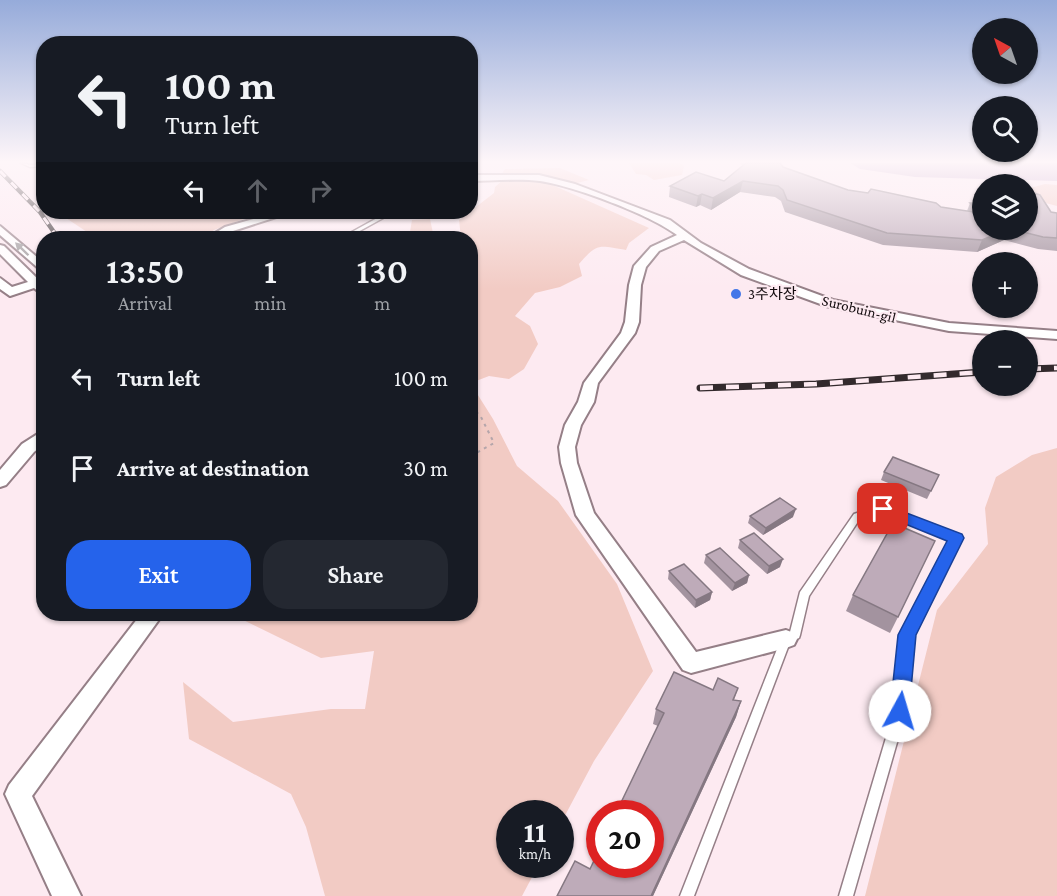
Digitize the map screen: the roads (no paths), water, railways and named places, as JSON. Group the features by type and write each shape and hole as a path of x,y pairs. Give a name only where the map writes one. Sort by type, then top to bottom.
{"street":[{"name":"Surobuin-gil","path":"621,205 659,219 720,259 745,272 840,305 949,327 1057,335"},
{"path":"225,231 263,219"},
{"path":"0,229 36,263"},
{"path":"685,236 655,249 640,266 632,322 628,333 591,382 586,402 570,435 567,447 569,463 585,515 691,663 786,639"},
{"path":"0,248 36,285"},
{"path":"0,282 10,292 36,288"},
{"path":"0,481 36,442"},
{"path":"67,896 18,794 148,621"}],"lane":[{"path":"357,231 378,219"},
{"path":"687,896 786,639 795,634 804,595 857,516 872,518 883,509 956,538 907,635 900,711 846,896"}],"railway":[{"path":"33,205 36,208"},
{"path":"45,219 53,231"},
{"path":"1038,369 1057,368"},
{"path":"700,388 816,384 972,373"}],"place":[{"name":"3주차장","path":"736,294"}]}
